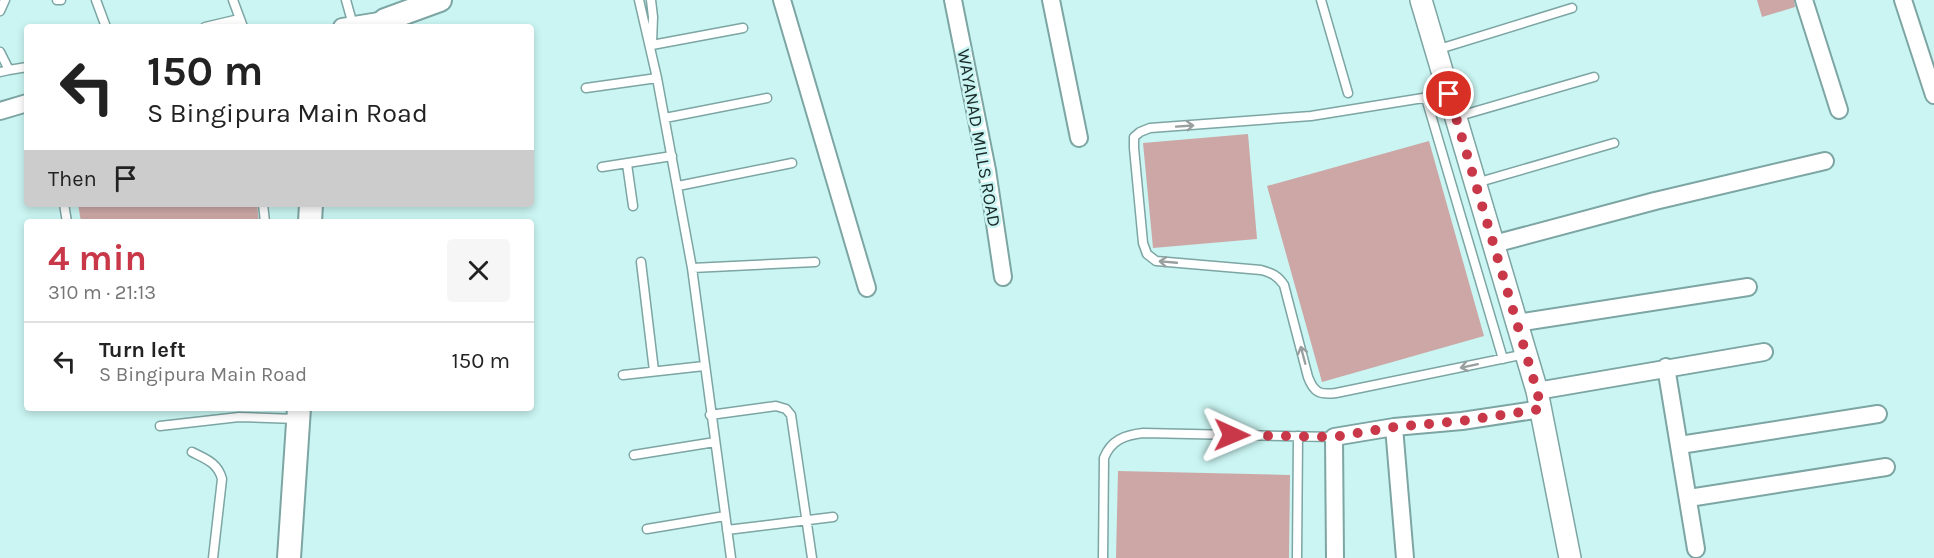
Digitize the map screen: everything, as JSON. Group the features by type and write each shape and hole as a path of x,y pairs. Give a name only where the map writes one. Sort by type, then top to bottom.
{"main road":[{"path":"381,23 440,0"},
{"path":"290,558 298,413"}],"street":[{"path":"782,0 867,288"},
{"name":"WAYANAD MILLS ROAD","path":"953,0 987,170 1003,277"},
{"path":"1051,0 1079,138"},
{"path":"1421,0 1539,400 1570,558"},
{"path":"1804,0 1839,110"},
{"path":"1903,0 1934,95"},
{"path":"0,111 24,104"},
{"path":"1494,244 1655,201 1825,161"},
{"path":"1517,323 1748,287"},
{"path":"1335,558 1334,437 1394,427 1462,421 1666,367 1764,352"},
{"path":"1666,367 1696,549"},
{"path":"1680,445 1878,414"},
{"path":"1394,427 1405,558"},
{"path":"1689,498 1886,468"}],"lane":[{"path":"0,11 5,0"},
{"path":"57,0 62,0"},
{"path":"96,0 105,24"},
{"path":"233,0 241,23"},
{"path":"346,0 347,24"},
{"path":"639,0 652,49 692,268 730,558"},
{"path":"651,0 652,49"},
{"path":"1321,0 1348,93"},
{"path":"1436,50 1572,8"},
{"path":"652,49 743,28"},
{"path":"0,52 4,71 24,68"},
{"path":"1456,117 1594,77"},
{"path":"586,88 657,78"},
{"path":"1449,94 1311,116 1150,129 1140,132 1134,138 1134,148 1143,243 1147,254 1156,261 1261,270 1279,277 1284,285 1308,377 1312,388 1320,393 1336,393 1526,354"},
{"path":"664,118 767,98"},
{"path":"1426,98 1503,359"},
{"path":"1476,183 1614,143"},
{"path":"602,167 672,156"},
{"path":"678,186 792,163"},
{"path":"627,164 633,206"},
{"path":"641,262 654,371"},
{"path":"692,268 815,262"},
{"path":"623,375 704,366"},
{"path":"710,415 776,406 786,409 791,415 812,558"},
{"path":"160,426 298,413"},
{"path":"1103,558 1104,458 1108,447 1119,440 1132,434 1143,433 1334,437"},
{"path":"1296,558 1298,436"},
{"path":"634,455 714,442"},
{"path":"192,452 212,461 220,470 222,479 213,558"},
{"path":"647,529 725,516"},
{"path":"727,530 833,517"}],"building":[{"path":"1757,0 1794,0 1795,7 1762,17"},
{"path":"1248,134 1257,239 1153,248 1143,143"},
{"path":"1429,141 1484,336 1322,382 1267,186"},
{"path":"78,207 257,207 259,219 80,219"},
{"path":"1118,471 1290,475 1289,558 1116,558"}],"route":[{"path":"1232,435 1334,437 1394,427 1462,421 1541,409 1449,94"}]}
